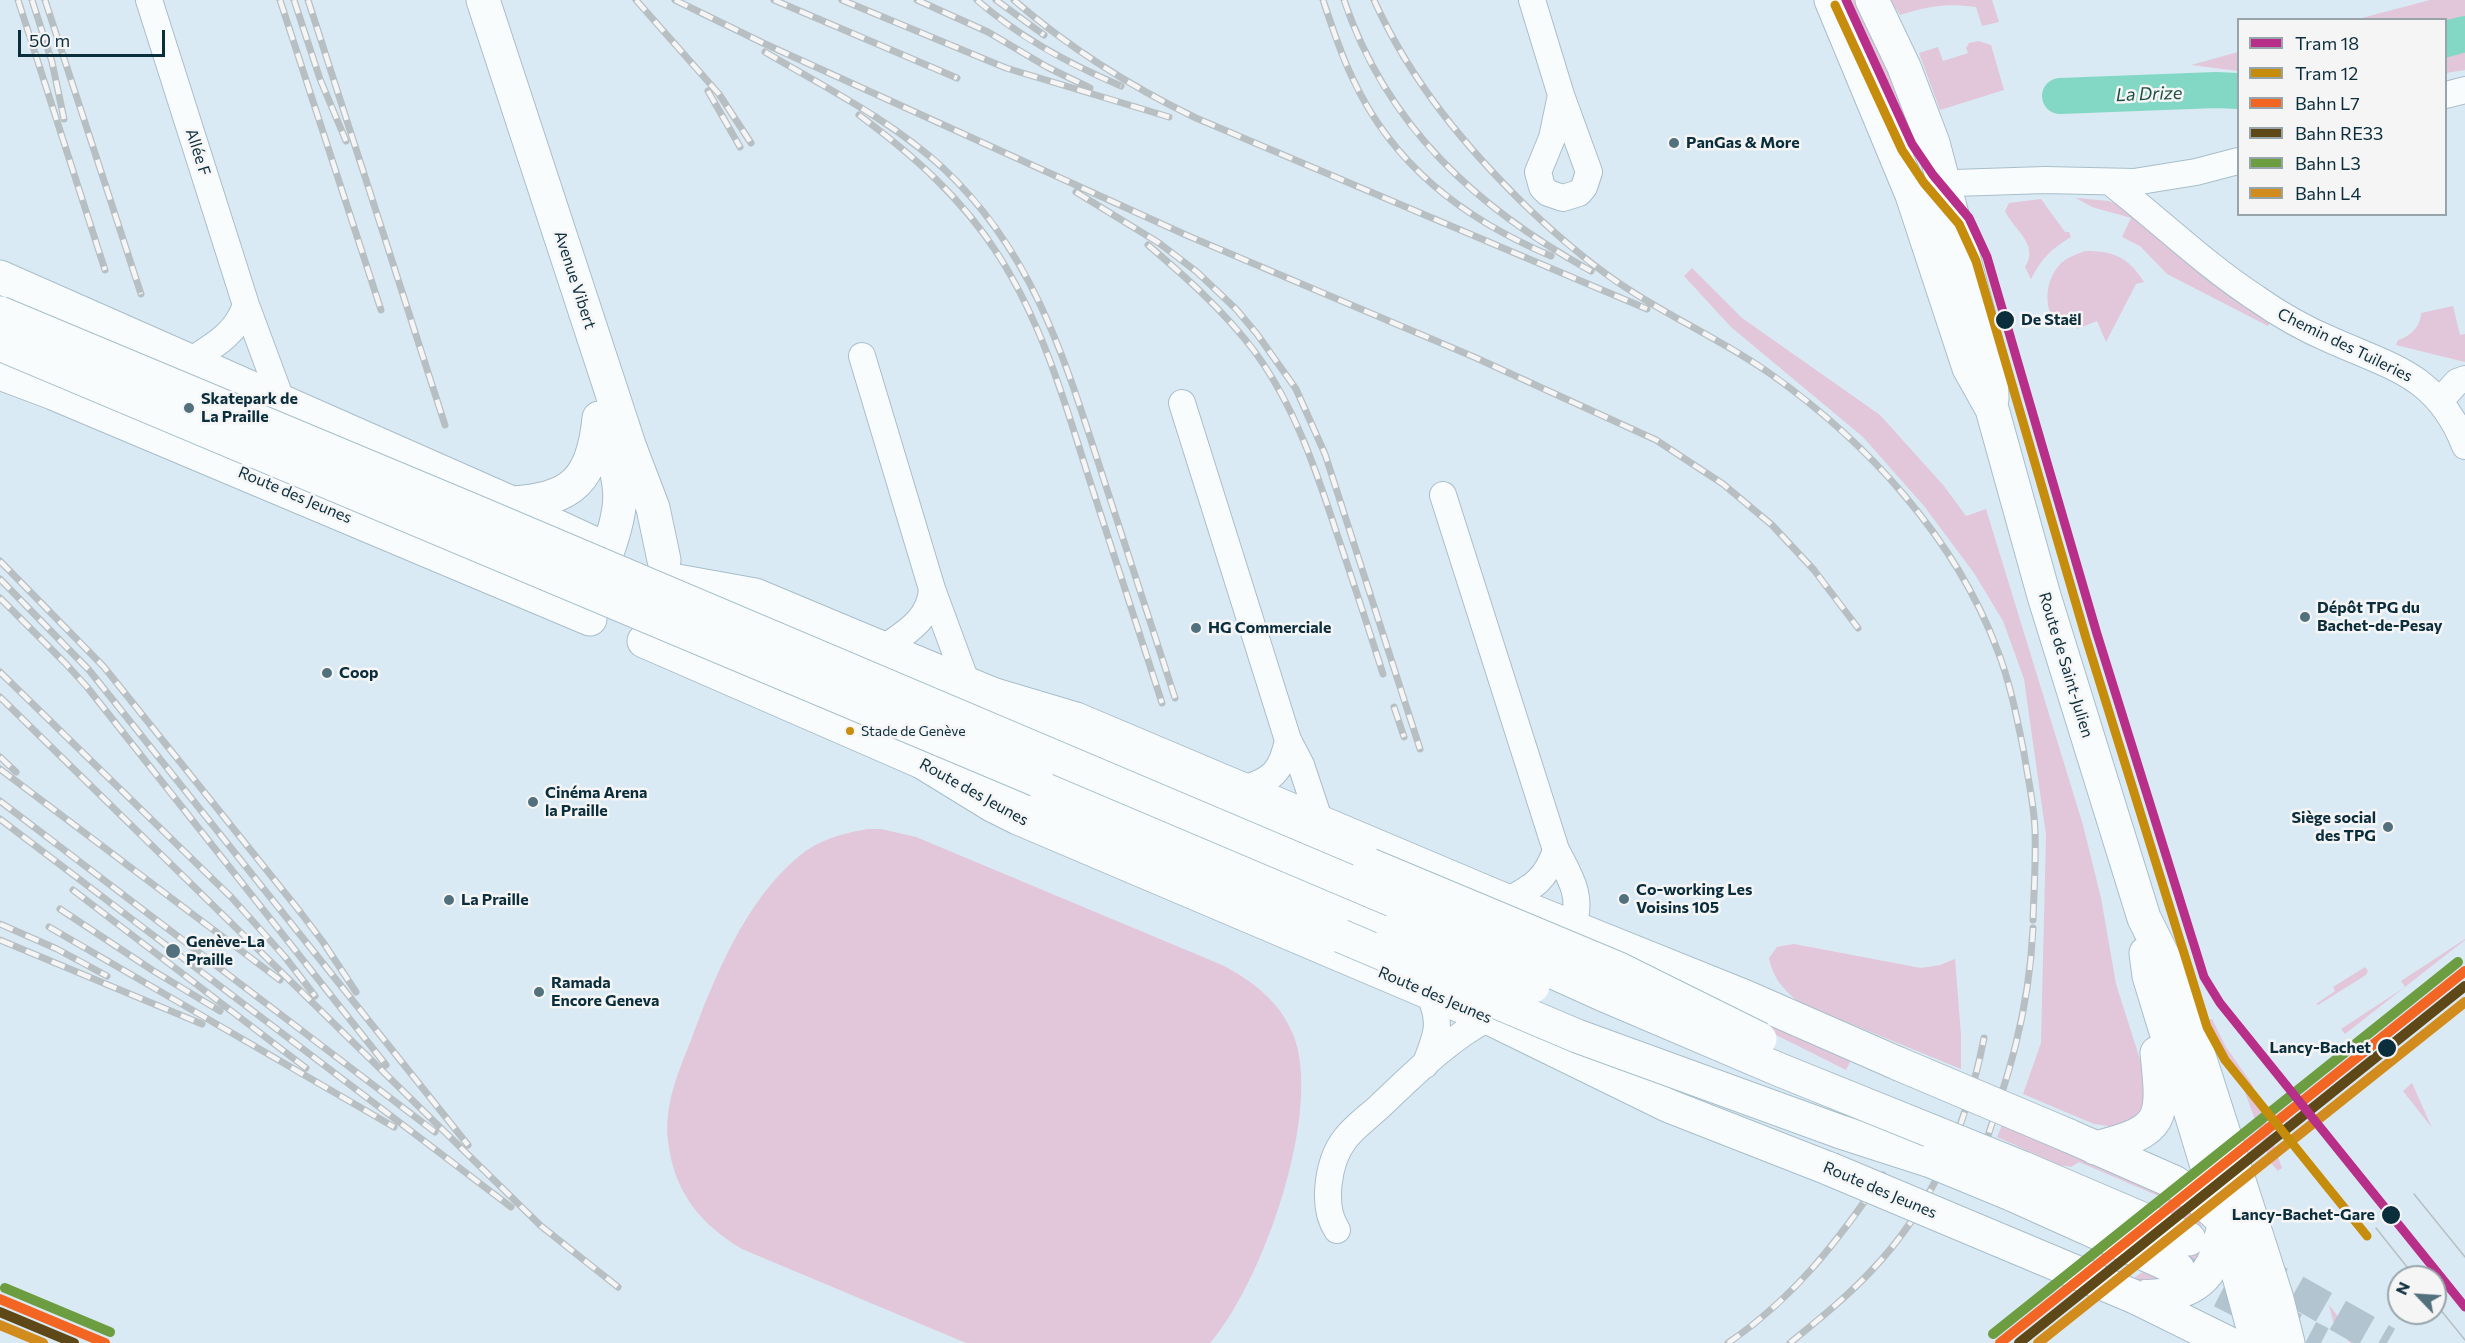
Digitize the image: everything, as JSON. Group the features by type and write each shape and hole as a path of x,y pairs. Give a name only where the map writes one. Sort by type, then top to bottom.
{"main road":[{"name":"Avenue Vibert","path":"461,0 618,473 621,510 608,550"},
{"name":"Avenue Vibert","path":"483,0 629,445 653,508 670,570"},
{"name":"Route de Saint-Julien","path":"1831,0 1912,195 1969,368 1992,410 2044,596 2144,918 2174,978 2277,1299 2288,1343"},
{"name":"Route de Saint-Julien","path":"1872,0 1914,92 1945,184 1991,361 1992,410"},
{"path":"0,279 512,502 541,519 608,550 641,548 653,552 670,570 679,600 673,618 666,629 656,637 625,643 611,639 590,619 585,606 584,592 587,578 601,556 608,550"},
{"path":"0,279 25,296 39,317 35,345 27,361 20,366 0,365"},
{"path":"0,313 1409,907 1604,995 1780,1070 1909,1120"},
{"path":"0,344 1371,921 1599,1013 1849,1119 1931,1161"},
{"path":"122,423 114,396 117,382 123,371 133,360 179,356"},
{"name":"Route des Jeunes","path":"0,374 590,619"},
{"path":"512,502 537,501 555,497 566,491 582,476 597,444 600,415"},
{"path":"670,570 755,595 884,648 979,689 1069,737 1629,974 1792,1056 2017,1181 2183,1254"},
{"name":"Route des Jeunes","path":"644,641 922,762 1018,818 1489,1018 1669,1106 1830,1169 2135,1297 2228,1343"},
{"path":"979,689 1076,719 1507,901 1746,997 2174,1182 2201,1200 2264,1260"},
{"path":"922,762 1057,816 1637,1059 1841,1132 1931,1161 2017,1181"},
{"name":"Route de Saint-Julien","path":"2144,918 2149,976 2225,1222 2257,1343"},
{"path":"1527,1035 1572,927"},
{"path":"2081,1141 2134,1138 2151,1125 2159,1111 2161,1088 2149,976"},
{"path":"2135,1297 2160,1297 2195,1284 2206,1274 2214,1262 2239,1180"}],"street":[{"name":"Allée F","path":"149,0 246,305"},
{"path":"1532,0 1561,95"},
{"path":"2447,94 2465,90"},
{"path":"1912,195 1945,184 2045,180 2110,182 2153,179 2237,161"},
{"name":"Chemin des Tuileries","path":"2110,182 2255,298 2314,332 2400,370 2425,387 2440,401 2452,418 2465,446"},
{"path":"179,356 231,333 242,317 246,305"},
{"path":"246,305 282,402"},
{"path":"861,356 932,588 979,689"},
{"path":"2440,401 2457,382 2465,380"},
{"path":"1182,403 1288,740 1301,765 1320,822"},
{"path":"1443,495 1556,850 1576,895 1578,911 1572,927"},
{"path":"884,648 917,625 931,600 932,588"},
{"path":"1242,789 1256,786 1274,774 1281,765 1288,740"},
{"path":"1507,901 1540,881 1551,866 1556,850"},
{"path":"1425,1065 1438,1028 1436,1009 1428,992"},
{"path":"1337,1230 1330,1220 1329,1180 1346,1138 1425,1065 1473,1026 1489,1018"}],"shaded area":[{"path":"1842,0 1860,0 1890,61 1923,165 1909,147"},
{"path":"1890,0 1992,0 1999,22 1982,26 1976,7 1955,5 1920,9 1900,15"},
{"path":"2430,0 2465,0 2465,70 2447,73 2447,18 2362,18"},
{"path":"1978,41 1991,45 2004,90 1940,110 1919,53 1938,47 1943,61 1968,53 1966,48 1969,43"},
{"path":"2237,52 2237,71 2191,65"},
{"path":"2076,198 2109,201 2121,206 2271,321 2268,326 2167,274 2140,246 2122,237 2131,218 2092,207"},
{"path":"2041,199 2071,237 2048,255 2031,279 2025,267 2029,259 2028,245 2005,211 2009,203"},
{"path":"2085,251 2104,252 2119,257 2138,273 2144,282 2136,284 2106,342 2097,321 2077,329 2074,324 2062,328 2051,316 2049,308 2048,291 2057,268 2070,257"},
{"path":"1692,268 1742,318 1880,415 1944,486 1966,516 1986,509 2083,825 2101,898 2116,984 2143,1069 2145,1100 2136,1118 2115,1127 2094,1124 2023,1094 2041,1043 2046,835 2024,679 2003,621 1974,573 1924,506 1863,437 1731,327 1684,276"},
{"path":"2453,306 2460,335 2465,334 2465,362 2396,345 2398,340 2414,330 2421,318 2421,313"},
{"path":"868,829 881,829 916,837 1222,965 1264,993 1287,1022 1293,1034 1300,1067 1300,1106 1294,1150 1283,1195 1249,1281 1230,1316 1210,1343 966,1343 742,1249 714,1229 692,1205 676,1176 671,1159 667,1128 668,1115 677,1077 721,966 762,895 798,857 831,838"},
{"path":"2465,939 2465,940 2405,987 2401,981"},
{"path":"1794,944 1921,968 1940,965 1955,959 1961,1035 1961,1069 1800,1003 1780,984 1769,958 1777,947"},
{"path":"2365,967 2368,971 2366,975 2318,1005 2316,1004 2335,991 2333,987"},
{"path":"1666,980 1852,1058 1846,1070"},
{"path":"2405,987 2345,1034 2341,1029"},
{"path":"2212,1019 2226,1047 2252,1084 2282,1168 2278,1171 2271,1163 2243,1087 2221,1057 2208,1020"},
{"path":"2412,1083 2432,1128 2403,1091"},
{"path":"2003,1123 2164,1190 2167,1197 2193,1212 2202,1230 2202,1239 2190,1277 2143,1282 2134,1278 2141,1273 2182,1265 2188,1255 2168,1206 2168,1200 2079,1162 2071,1167 2053,1164 2053,1162 1997,1137"},
{"path":"2329,1305 2359,1343 2350,1343 2333,1321"}],"waterway":[{"name":"La Drize","path":"2447,39 2465,34"},
{"name":"La Drize","path":"2060,96 2237,91"}],"tunnel":[{"path":"2178,1269 2321,1343"},
{"path":"2251,1270 2290,1288 2387,1343"}],"tram line":[{"name":"18","path":"1846,0 1912,144 1933,175 1969,218 1987,257 2097,634 2204,977 2220,1003 2465,1307"},
{"name":"12","path":"1835,5 1902,150 1924,183 1959,224 1976,261 2086,638 2207,1027 2225,1060 2367,1236"},
{"path":"2414,1194 2465,1257"},
{"path":"2376,1228 2405,1265"},
{"path":"2447,1318 2465,1340"}],"railway":[{"path":"18,0 105,270"},
{"path":"32,0 52,62 64,119"},
{"path":"45,0 141,294"},
{"path":"280,0 381,310"},
{"path":"294,0 320,79 346,141"},
{"path":"308,0 445,425"},
{"path":"636,0 719,94 751,143"},
{"path":"675,0 763,43 1186,235 1474,357 1656,440 1723,484 1772,525 1814,570 1858,628"},
{"path":"774,0 957,78"},
{"path":"842,0 1006,68 1169,117"},
{"path":"917,0 988,32 1047,67 1090,88"},
{"path":"977,0 993,14 1046,49 1121,86"},
{"path":"996,0 1044,35"},
{"path":"1014,0 1056,34 1101,65 1147,93 1196,118 1647,309"},
{"path":"1323,0 1344,58 1368,108 1410,163 1460,206 1489,225 1551,256"},
{"path":"1344,0 1362,46 1385,87 1411,125 1441,160 1510,220 1591,271"},
{"path":"1374,0 1405,59 1442,112 1484,163 1530,210 1577,252 1615,280 1755,363 1808,402 1874,462 1933,531 1958,569 1979,608 2002,662 2016,713 2034,820 2033,920"},
{"path":"765,52 880,120 923,151 943,168 974,201 1001,236 1024,272 1043,310 1074,390 1175,698"},
{"path":"708,91 740,147"},
{"path":"859,115 918,162 953,197 985,235 1014,281 1050,360 1162,703"},
{"path":"1076,192 1159,243 1197,272 1236,309 1296,389 1325,454 1420,749"},
{"path":"1148,245 1231,323 1255,352 1282,395 1321,486 1383,674"},
{"path":"0,561 104,667 301,913 356,992"},
{"path":"0,579 89,670 468,1145"},
{"path":"0,598 87,687 386,1065"},
{"path":"0,672 232,898 285,957 315,996"},
{"path":"0,697 541,1226 618,1287"},
{"path":"1394,707 1404,737"},
{"path":"0,757 16,772"},
{"path":"0,769 280,980"},
{"path":"0,801 435,1132"},
{"path":"0,819 511,1207"},
{"path":"73,890 306,1068"},
{"path":"60,909 152,970 220,1011"},
{"path":"0,924 57,949 107,976"},
{"path":"49,927 394,1127"},
{"path":"1980,1159 2016,1045 2027,989 2033,928"},
{"path":"0,940 202,1024"},
{"path":"1790,1343 1872,1270 1913,1219 1945,1162 1957,1132 1968,1102 1984,1038"},
{"path":"1728,1343 1774,1307 1795,1287 1832,1245 1883,1175"}],"rail line":[{"name":"L3","path":"1993,1334 2458,962"},
{"name":"L7","path":"2000,1343 2465,971"},
{"name":"RE33","path":"2019,1343 2465,986"},
{"name":"L4","path":"2038,1343 2465,1002"},
{"name":"L3","path":"5,1288 110,1332"},
{"name":"L7","path":"0,1299 105,1343"},
{"name":"RE33","path":"0,1312 74,1343"},
{"name":"L4","path":"0,1325 43,1343"}],"place":[{"name":"PanGas & More","path":"1674,143"},
{"name":"De Staël","path":"2005,320"},
{"name":"Skatepark de La Praille","path":"189,408"},
{"name":"Dépôt TPG du Bachet-de-Pesay","path":"2305,617"},
{"name":"HG Commerciale","path":"1196,628"},
{"name":"Coop","path":"327,673"},
{"name":"Stade de Genève","path":"850,731"},
{"name":"Cinéma Arena la Praille","path":"533,802"},
{"name":"Siège social des TPG","path":"2388,827"},
{"name":"Co-working Les Voisins 105","path":"1624,899"},
{"name":"La Praille","path":"449,900"},
{"name":"Genève-La Praille","path":"173,951"},
{"name":"Ramada Encore Geneva","path":"539,992"},
{"name":"Lancy-Bachet","path":"2387,1048"},
{"name":"Lancy-Bachet-Gare","path":"2391,1215"}]}
